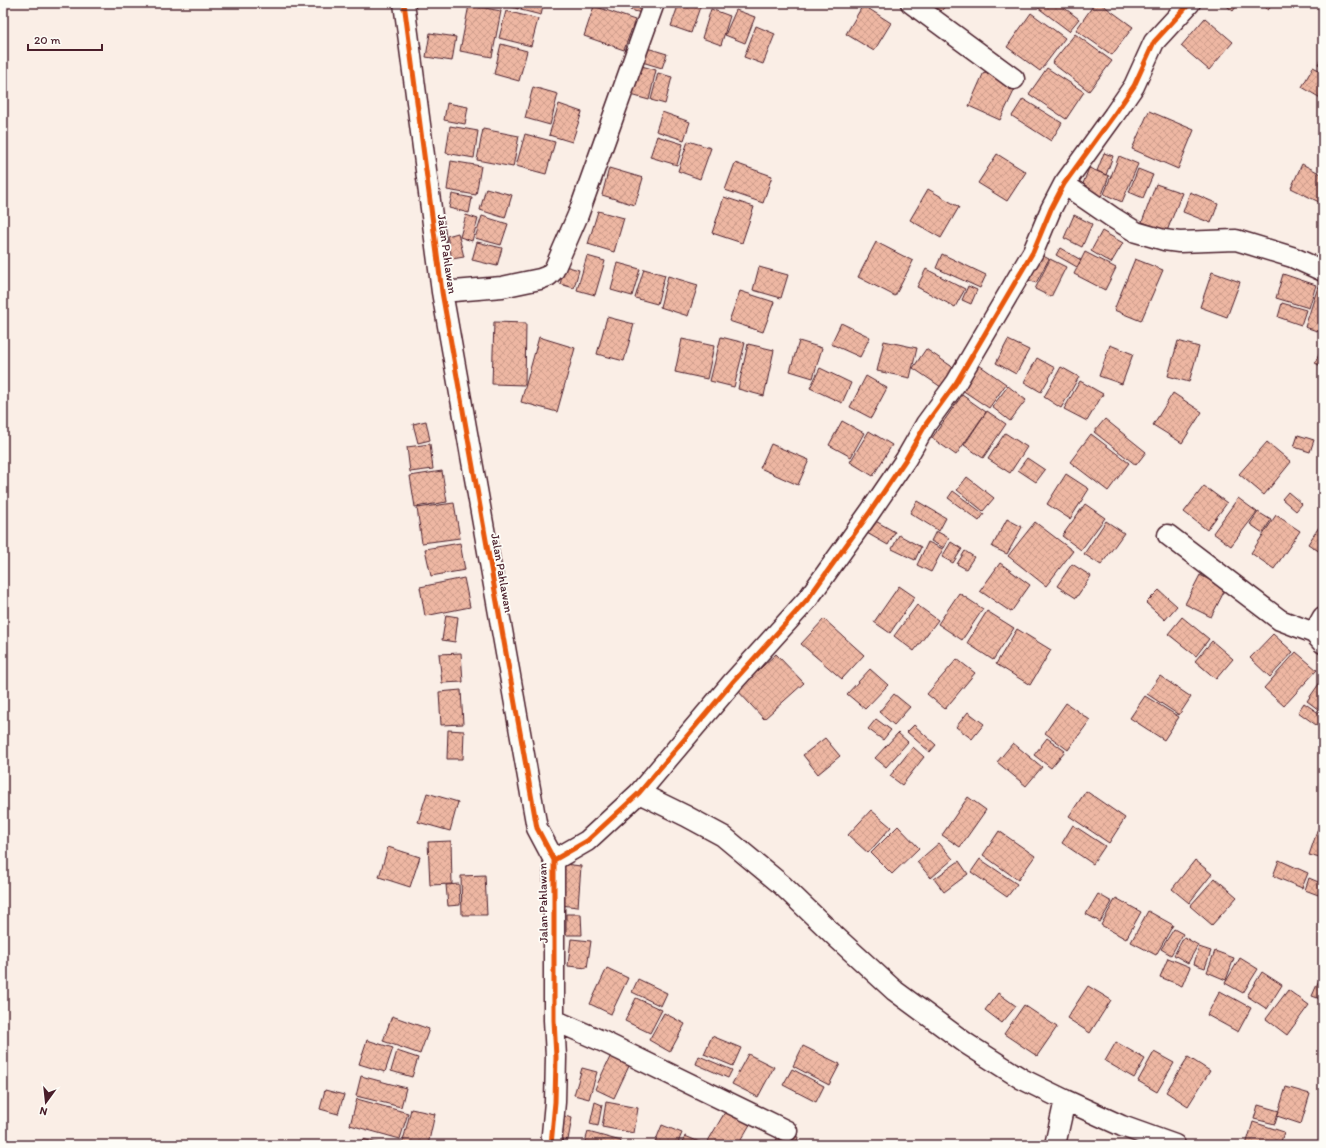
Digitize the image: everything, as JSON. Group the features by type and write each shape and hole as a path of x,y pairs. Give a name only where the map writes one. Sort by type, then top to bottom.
{"street":[{"name":"Jalan Pahlawan","path":"404,3 442,292 537,828 554,860 554,1020 556,1057 555,1102 551,1145"},
{"path":"442,292 502,287 540,279 548,276 554,270 578,215 654,3"},
{"path":"911,3 1014,79"},
{"path":"554,860 587,841 640,793 732,683 807,600 870,512 906,458 926,424 956,383 1033,252 1050,209 1064,184 1134,86 1154,42 1190,3"},
{"path":"1064,184 1136,232 1164,240 1179,242 1236,240 1292,257 1323,271"},
{"path":"1168,535 1280,620 1320,631"},
{"path":"640,793 722,836 782,885 895,991 973,1048 1022,1079 1065,1100 1122,1126 1175,1145"},
{"path":"554,1020 618,1048 787,1131"},
{"path":"1055,1145 1065,1100"}],"building":[{"path":"504,3 520,3 518,9"},
{"path":"523,3 544,3 541,15 521,10"},
{"path":"610,3 628,3 627,7"},
{"path":"632,3 645,3 642,13 630,10"},
{"path":"679,3 701,4 691,33 671,26"},
{"path":"916,3 948,3 934,19"},
{"path":"1058,3 1079,19 1069,31 1033,4"},
{"path":"1095,3 1100,3 1133,27 1112,55 1076,30"},
{"path":"1223,3 1239,3 1233,11"},
{"path":"1259,3 1274,3 1268,10"},
{"path":"469,5 501,11 492,57 460,51"},
{"path":"863,5 891,23 874,51 846,34"},
{"path":"594,6 635,20 624,50 584,36"},
{"path":"711,9 730,16 721,45 702,38"},
{"path":"736,10 755,17 745,43 725,35"},
{"path":"506,11 538,19 531,46 499,38"},
{"path":"1031,13 1065,38 1040,71 1007,47"},
{"path":"1205,18 1233,42 1209,70 1181,46"},
{"path":"756,26 775,34 763,64 744,57"},
{"path":"430,33 456,37 452,61 426,57"},
{"path":"1075,34 1112,61 1089,91 1052,63"},
{"path":"501,44 527,51 519,81 494,74"},
{"path":"647,48 667,54 662,68 642,62"},
{"path":"1323,55 1323,67 1318,64"},
{"path":"638,65 656,70 649,100 631,95"},
{"path":"1313,67 1323,72 1322,99 1302,87"},
{"path":"1047,68 1084,92 1066,119 1029,94"},
{"path":"984,72 1016,87 1000,120 969,106"},
{"path":"658,73 672,77 665,104 651,100"},
{"path":"533,87 558,94 550,125 525,118"},
{"path":"1023,99 1062,123 1051,141 1012,116"},
{"path":"447,103 468,107 465,124 444,120"},
{"path":"559,104 582,112 572,142 549,135"},
{"path":"1149,111 1194,130 1178,169 1132,149"},
{"path":"662,112 690,122 684,140 656,131"},
{"path":"450,126 478,131 474,158 446,153"},
{"path":"483,129 519,136 513,167 477,160"},
{"path":"525,134 555,142 546,174 516,166"},
{"path":"657,136 683,144 677,165 650,157"},
{"path":"688,141 711,148 700,179 678,171"},
{"path":"1104,153 1113,156 1106,175 1097,171"},
{"path":"997,154 1026,172 1007,201 978,183"},
{"path":"1119,156 1138,164 1122,202 1104,194"},
{"path":"451,161 481,166 476,195 447,190"},
{"path":"735,163 772,176 763,203 725,190"},
{"path":"1302,164 1323,175 1323,204 1291,188"},
{"path":"609,168 643,178 635,205 602,195"},
{"path":"1089,168 1109,176 1101,197 1081,189"},
{"path":"1138,169 1153,175 1143,198 1129,192"},
{"path":"1156,184 1182,193 1167,231 1142,222"},
{"path":"486,188 512,195 505,218 480,210"},
{"path":"928,189 959,207 941,238 910,220"},
{"path":"1190,192 1218,204 1211,223 1183,212"},
{"path":"452,194 472,198 469,213 449,208"},
{"path":"724,197 754,207 742,243 712,233"},
{"path":"598,211 624,218 614,252 588,244"},
{"path":"466,215 478,219 472,241 460,237"},
{"path":"1074,215 1092,224 1082,247 1064,238"},
{"path":"482,216 508,224 501,245 475,238"},
{"path":"1102,231 1123,243 1111,263 1091,251"},
{"path":"458,233 464,257 452,259 447,236"},
{"path":"477,242 502,248 497,266 472,260"},
{"path":"876,242 913,261 895,296 858,277"},
{"path":"1060,248 1081,260 1077,267 1056,255"},
{"path":"1085,252 1116,268 1105,290 1074,274"},
{"path":"942,254 986,275 980,288 936,268"},
{"path":"1039,254 1049,259 1036,283 1026,279"},
{"path":"587,256 605,261 595,295 577,290"},
{"path":"1050,259 1066,267 1051,297 1035,289"},
{"path":"1135,259 1163,270 1141,321 1114,310"},
{"path":"618,263 640,269 632,296 611,290"},
{"path":"565,266 579,270 574,288 560,284"},
{"path":"759,267 788,275 781,298 753,290"},
{"path":"644,269 665,275 657,304 635,298"},
{"path":"926,269 965,289 955,307 917,287"},
{"path":"1212,272 1240,282 1227,317 1200,307"},
{"path":"1283,274 1316,285 1309,308 1276,298"},
{"path":"668,276 698,285 688,316 660,307"},
{"path":"968,286 977,290 971,304 962,300"},
{"path":"1318,287 1323,288 1323,333 1305,327"},
{"path":"740,291 774,302 763,332 729,321"},
{"path":"1282,303 1306,310 1301,325 1278,317"},
{"path":"607,317 634,324 624,361 597,354"},
{"path":"494,322 526,323 525,385 492,384"},
{"path":"841,323 870,337 860,357 831,344"},
{"path":"539,337 575,348 557,412 521,402"},
{"path":"721,337 745,343 734,387 710,381"},
{"path":"682,339 714,346 707,379 675,372"},
{"path":"1008,340 1029,350 1016,374 996,363"},
{"path":"799,341 822,348 813,378 790,371"},
{"path":"884,341 917,348 910,378 877,371"},
{"path":"1178,341 1199,347 1189,382 1168,376"},
{"path":"748,344 774,350 764,396 738,389"},
{"path":"1110,345 1133,354 1122,384 1099,376"},
{"path":"1323,346 1323,367 1315,363"},
{"path":"926,349 954,368 941,387 913,368"},
{"path":"1037,358 1055,368 1041,392 1024,382"},
{"path":"979,365 1006,384 989,408 962,390"},
{"path":"1061,367 1079,377 1061,408 1044,397"},
{"path":"820,368 851,383 842,403 810,388"},
{"path":"866,376 887,388 871,418 850,407"},
{"path":"1080,381 1103,394 1087,421 1064,409"},
{"path":"1008,386 1026,400 1010,421 992,407"},
{"path":"1173,393 1202,412 1182,443 1153,425"},
{"path":"962,395 986,412 956,455 932,438"},
{"path":"987,411 1006,424 983,458 964,445"},
{"path":"1105,419 1146,452 1136,465 1094,432"},
{"path":"426,421 430,440 418,443 413,424"},
{"path":"842,421 864,433 851,457 829,445"},
{"path":"869,431 892,445 873,476 850,462"},
{"path":"1005,433 1027,447 1010,473 988,459"},
{"path":"1091,434 1129,463 1108,491 1070,462"},
{"path":"1298,435 1314,440 1310,452 1294,447"},
{"path":"1267,442 1291,462 1264,495 1239,474"},
{"path":"430,444 433,469 410,472 407,447"},
{"path":"771,444 809,460 798,485 760,468"},
{"path":"1027,458 1045,470 1036,482 1018,470"},
{"path":"442,471 447,502 415,507 410,476"},
{"path":"1066,474 1089,489 1070,519 1047,504"},
{"path":"967,477 994,498 983,511 957,490"},
{"path":"1204,486 1227,503 1207,530 1184,512"},
{"path":"953,491 984,514 979,521 948,498"},
{"path":"1288,492 1302,504 1296,511 1282,499"},
{"path":"1238,498 1257,512 1231,546 1213,533"},
{"path":"917,501 946,518 939,531 910,513"},
{"path":"454,503 460,538 422,543 417,508"},
{"path":"1085,504 1105,518 1081,550 1062,536"},
{"path":"1258,512 1271,520 1263,533 1250,524"},
{"path":"1276,515 1300,531 1274,569 1251,553"},
{"path":"872,519 895,532 888,545 865,532"},
{"path":"1007,519 1022,527 1007,554 992,547"},
{"path":"1106,521 1124,533 1101,565 1084,554"},
{"path":"1035,522 1073,551 1046,586 1008,556"},
{"path":"1319,527 1323,529 1323,554 1308,544"},
{"path":"936,531 949,538 944,548 931,541"},
{"path":"899,535 921,547 915,560 892,549"},
{"path":"928,542 943,549 931,572 917,565"},
{"path":"951,542 962,549 953,563 942,557"},
{"path":"460,543 465,570 431,576 425,549"},
{"path":"965,551 974,557 966,569 957,564"},
{"path":"1000,563 1030,585 1011,612 980,591"},
{"path":"1072,564 1091,576 1076,598 1057,586"},
{"path":"1200,575 1226,588 1211,617 1185,604"},
{"path":"464,578 470,607 425,616 420,587"},
{"path":"899,586 915,597 890,633 874,622"},
{"path":"1159,590 1177,606 1165,620 1146,603"},
{"path":"959,593 983,609 962,640 938,624"},
{"path":"917,605 938,620 914,651 894,636"},
{"path":"987,611 1014,628 993,660 967,643"},
{"path":"446,615 458,617 455,642 442,640"},
{"path":"1182,617 1209,639 1196,656 1168,634"},
{"path":"824,619 864,655 842,679 801,644"},
{"path":"1017,629 1051,650 1030,685 996,664"},
{"path":"1273,634 1293,652 1270,677 1250,658"},
{"path":"1212,641 1233,659 1216,679 1195,661"},
{"path":"1296,652 1317,670 1284,706 1264,688"},
{"path":"461,653 463,682 442,683 439,654"},
{"path":"776,654 804,683 764,719 737,690"},
{"path":"957,659 975,673 945,709 927,694"},
{"path":"870,669 888,685 865,709 847,694"},
{"path":"1160,676 1191,697 1179,715 1147,694"},
{"path":"1323,678 1323,713 1307,701"},
{"path":"461,690 463,724 441,725 439,692"},
{"path":"894,694 910,707 894,725 879,712"},
{"path":"1145,696 1179,717 1164,740 1130,718"},
{"path":"1066,703 1090,720 1068,750 1045,733"},
{"path":"1304,703 1323,716 1323,730 1298,712"},
{"path":"968,712 984,724 972,739 956,727"},
{"path":"876,719 891,730 883,740 868,729"},
{"path":"914,725 936,745 930,752 907,732"},
{"path":"448,730 464,731 463,759 447,759"},
{"path":"898,733 908,742 886,767 875,758"},
{"path":"825,738 840,756 818,774 803,755"},
{"path":"1047,738 1065,751 1051,768 1034,755"},
{"path":"1013,743 1042,767 1026,786 997,762"},
{"path":"913,747 924,757 902,785 890,776"},
{"path":"1086,791 1125,818 1109,843 1069,816"},
{"path":"427,793 458,802 450,831 418,822"},
{"path":"968,797 986,810 960,847 942,835"},
{"path":"871,810 891,827 868,853 848,835"},
{"path":"1320,823 1323,824 1323,859 1309,855"},
{"path":"1073,825 1105,846 1093,864 1062,843"},
{"path":"898,826 919,848 892,874 871,853"},
{"path":"999,831 1035,856 1018,880 983,855"},
{"path":"451,841 452,884 430,885 428,842"},
{"path":"939,843 953,859 931,878 917,862"},
{"path":"388,847 420,857 410,887 379,877"},
{"path":"980,859 1017,884 1007,897 971,872"},
{"path":"1195,860 1212,874 1189,903 1172,889"},
{"path":"1279,860 1308,873 1302,888 1273,876"},
{"path":"959,861 968,874 944,892 934,879"},
{"path":"564,864 581,866 578,907 560,905"},
{"path":"485,875 487,915 462,915 461,876"},
{"path":"1215,878 1237,897 1212,925 1190,906"},
{"path":"1309,878 1323,884 1321,896 1305,890"},
{"path":"459,884 460,905 448,906 446,885"},
{"path":"1098,894 1112,902 1100,922 1086,914"},
{"path":"1116,898 1141,912 1126,939 1101,925"},
{"path":"1148,911 1173,925 1156,955 1131,942"},
{"path":"566,914 581,914 582,935 566,935"},
{"path":"1174,929 1183,934 1171,955 1161,949"},
{"path":"1184,937 1198,945 1188,963 1174,955"},
{"path":"571,939 591,941 587,968 568,966"},
{"path":"1199,947 1211,951 1205,968 1194,964"},
{"path":"1215,951 1234,958 1226,980 1207,972"},
{"path":"1168,958 1190,967 1182,986 1160,977"},
{"path":"1240,958 1258,969 1243,993 1225,983"},
{"path":"607,968 628,978 611,1014 590,1004"},
{"path":"1323,971 1323,1000 1312,996"},
{"path":"1262,972 1282,985 1267,1009 1247,996"},
{"path":"638,979 667,993 661,1006 632,992"},
{"path":"1088,986 1111,1000 1090,1033 1067,1018"},
{"path":"1288,990 1309,1005 1287,1035 1266,1019"},
{"path":"1220,991 1251,1008 1238,1032 1207,1015"},
{"path":"998,993 1016,1006 1002,1023 985,1010"},
{"path":"636,998 662,1010 650,1033 625,1021"},
{"path":"1024,1005 1057,1027 1037,1056 1004,1034"},
{"path":"664,1013 685,1024 670,1052 649,1040"},
{"path":"392,1016 429,1029 420,1054 383,1041"},
{"path":"712,1036 741,1048 733,1066 704,1054"},
{"path":"367,1040 393,1048 385,1072 359,1064"},
{"path":"1116,1042 1145,1059 1134,1078 1105,1061"},
{"path":"803,1046 840,1064 829,1085 793,1066"},
{"path":"397,1051 418,1058 412,1077 391,1071"},
{"path":"1154,1052 1174,1063 1157,1092 1138,1081"},
{"path":"748,1054 774,1067 758,1097 732,1084"},
{"path":"611,1055 630,1064 614,1098 595,1089"},
{"path":"699,1056 732,1070 728,1078 696,1064"},
{"path":"1188,1057 1210,1071 1188,1106 1166,1092"},
{"path":"582,1068 597,1072 589,1099 574,1095"},
{"path":"792,1069 824,1086 816,1102 783,1085"},
{"path":"361,1076 406,1088 401,1107 356,1096"},
{"path":"1286,1087 1310,1094 1301,1124 1277,1116"},
{"path":"325,1090 344,1095 338,1114 320,1109"},
{"path":"357,1099 408,1113 400,1139 350,1125"},
{"path":"595,1102 602,1105 598,1126 590,1124"},
{"path":"606,1102 638,1108 634,1133 602,1127"},
{"path":"1258,1105 1279,1111 1275,1124 1254,1119"},
{"path":"728,1107 752,1121 738,1145 714,1145 708,1141"},
{"path":"411,1109 435,1114 428,1145 402,1145"},
{"path":"557,1114 572,1118 568,1140 553,1136"},
{"path":"1253,1122 1284,1132 1280,1145 1246,1145"},
{"path":"662,1125 682,1133 677,1145 654,1145"},
{"path":"588,1132 621,1141 620,1145 584,1145"},
{"path":"779,1132 798,1137 796,1145 775,1145"},
{"path":"685,1136 702,1143 702,1145 682,1145"},
{"path":"363,1139 384,1145 361,1145"}],"cycle path":[{"path":"404,3 442,292 537,828 554,860 554,1020 556,1057 555,1102 551,1145"},
{"path":"554,860 587,841 639,793 732,683 807,600 870,512 906,459 926,424 956,383 1033,252 1051,209 1064,184 1134,86 1154,42 1190,3"}]}
